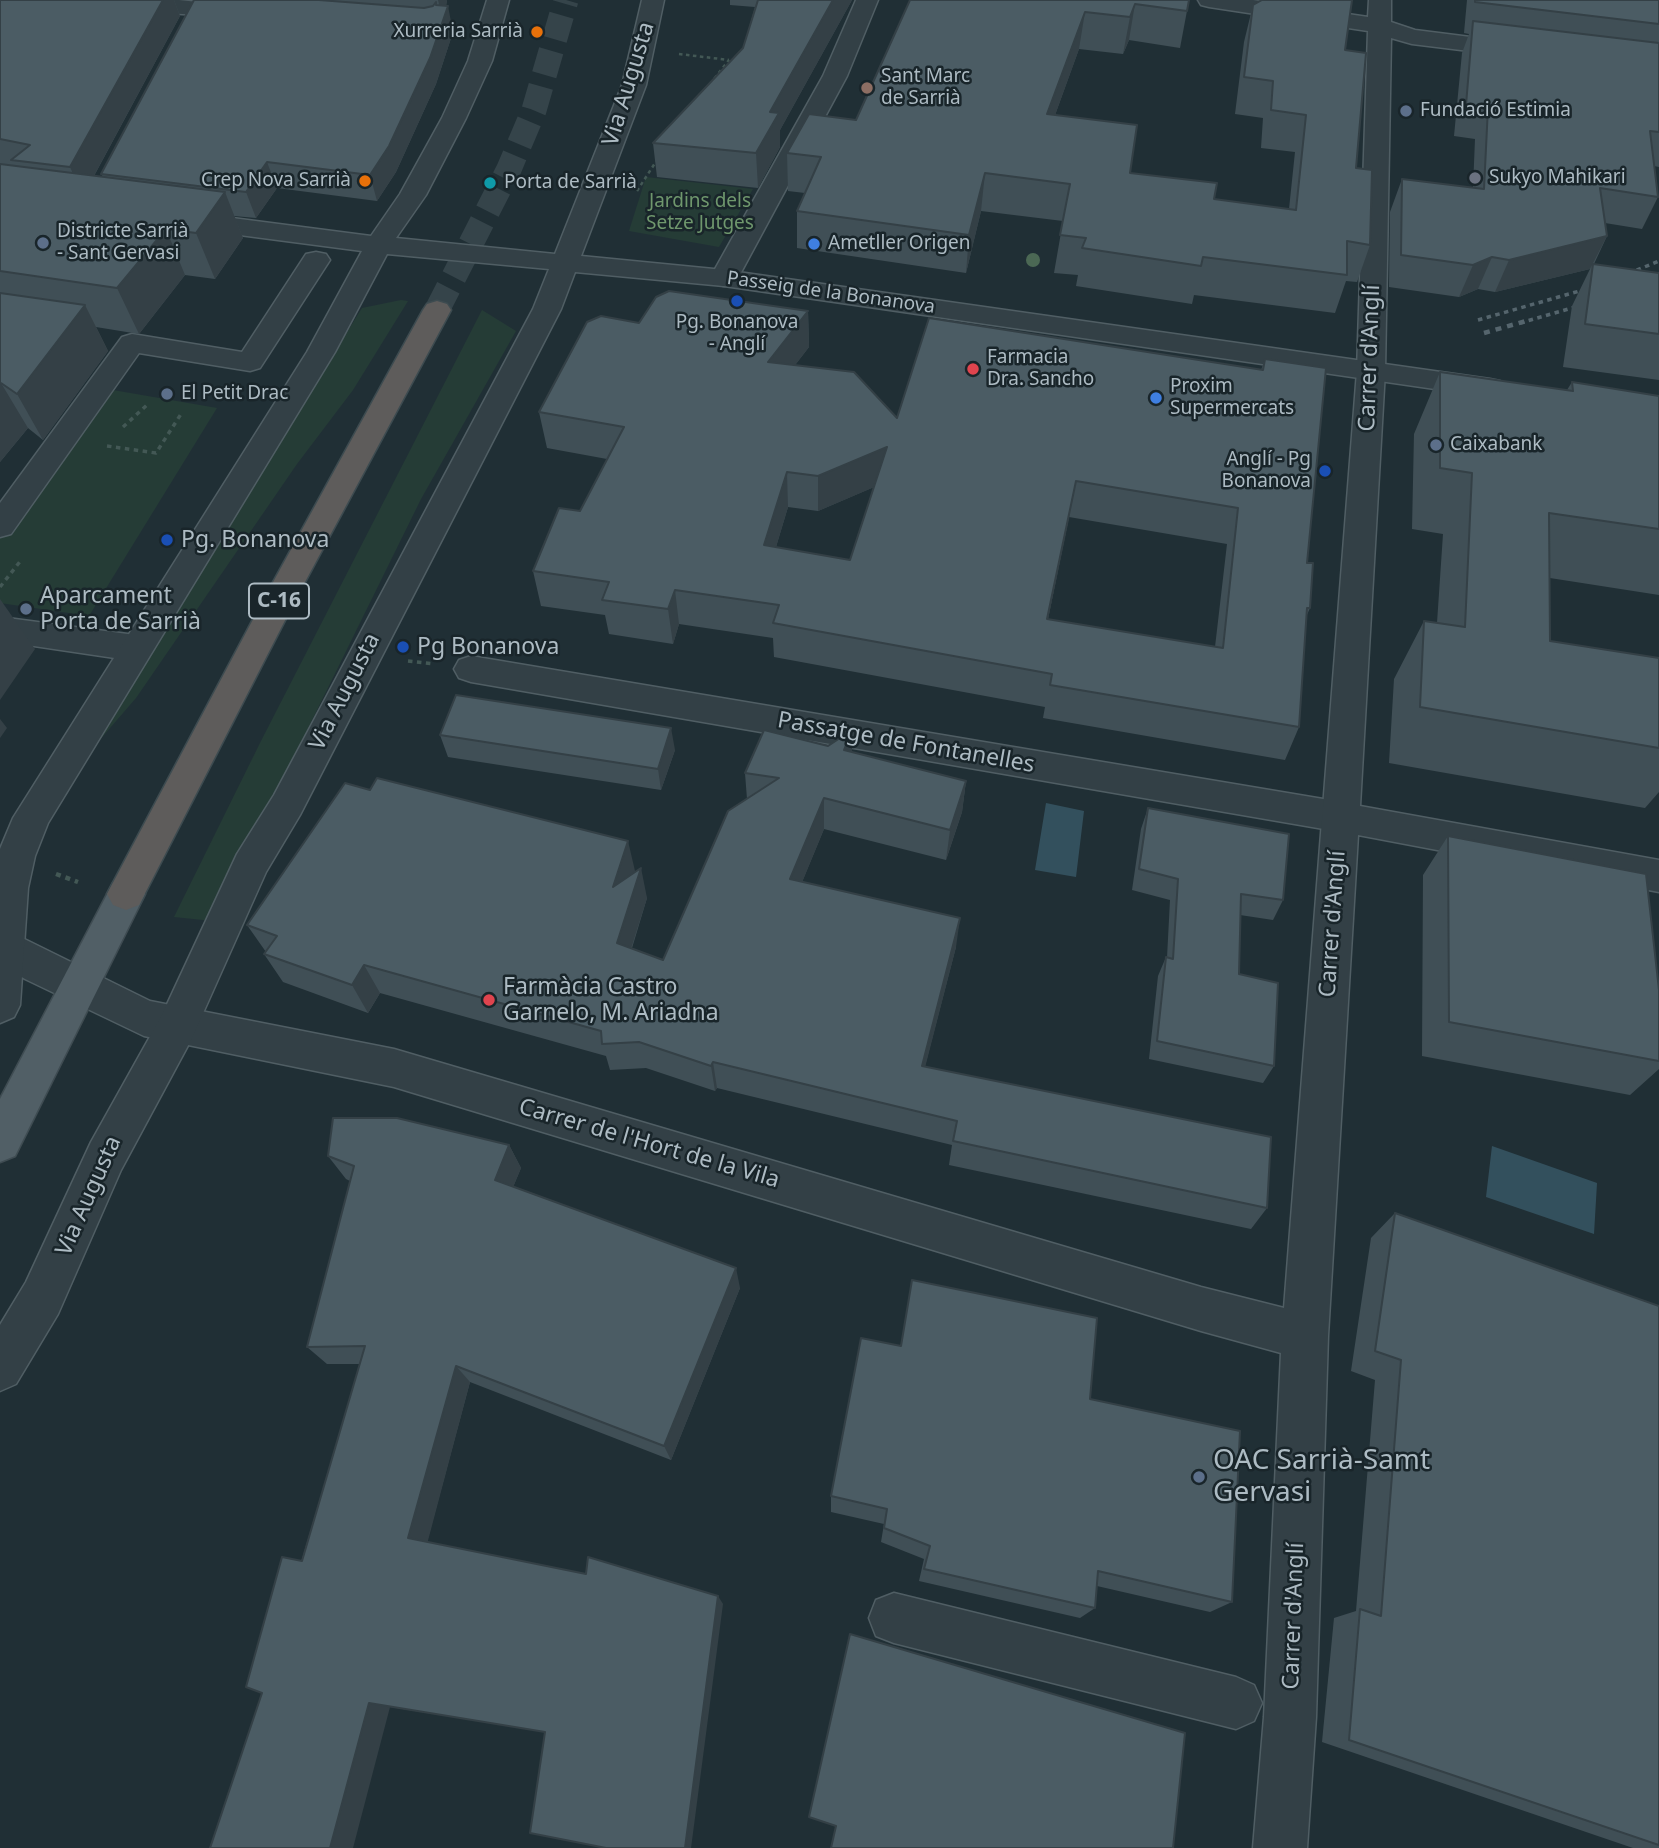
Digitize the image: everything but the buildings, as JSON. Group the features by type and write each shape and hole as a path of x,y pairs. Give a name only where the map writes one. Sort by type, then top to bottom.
{"highway":[{"name":"C-16","path":"126,894 282,595 437,310"}],"main road":[{"path":"1,1125 126,894"}],"street":[{"path":"68,0 201,4 226,10"},
{"path":"0,1005 2,945 9,888 16,856 31,818 321,352 358,288 378,245 408,205 454,118 480,61 498,0"},
{"name":"Via Augusta","path":"0,1368 43,1297 111,1146 177,1027 250,865 287,805 547,309 634,85 645,46 653,0"},
{"path":"724,278 835,76 867,0"},
{"path":"1209,0 1380,13 1412,37 1536,52"},
{"path":"186,32 201,4"},
{"name":"Carrer d'Anglí","path":"1280,1848 1290,1717 1305,1336 1371,371 1380,13"},
{"name":"Passeig de la Bonanova","path":"158,217 378,245 724,278 1522,393"},
{"path":"0,526 119,342 250,362 316,260"},
{"path":"0,629 135,648"},
{"name":"Passatge de Fontanelles","path":"471,669 1341,817 1659,876"},
{"name":"Carrer de l'Hort de la Vila","path":"2,945 144,1018 177,1027 394,1068 1201,1309 1305,1336"},
{"path":"894,1618 1237,1703"}],"path":[{"path":"679,54 741,62"},
{"path":"705,90 729,60"},
{"path":"646,177 660,155"},
{"path":"118,431 148,404"},
{"path":"107,446 156,453 181,414"},
{"path":"49,871 78,883"}],"green space":[{"name":"Jardins dels Setze Jutges","path":"646,177 753,189 719,247 629,231"},
{"path":"408,301 353,390 297,464 136,698 78,765 362,308"},
{"path":"482,310 516,331 421,499 213,921 174,917 261,741"},
{"path":"107,389 217,408 89,616 0,603 0,535"}],"water":[{"path":"1046,803 1084,811 1076,877 1035,870"},
{"path":"1492,1146 1597,1183 1594,1234 1486,1197"}],"tunnel":[{"path":"437,310 509,169 534,110 566,0"}],"railway":[{"path":"1620,277 1659,261"},
{"path":"1478,320 1597,286"},
{"path":"1520,323 1589,303"},
{"path":"1484,333 1526,321"}],"place":[{"name":"Xurreria Sarrià","path":"537,32"},
{"name":"Sant Marc de Sarrià","path":"867,88"},
{"name":"Fundació Estimia","path":"1406,111"},
{"name":"Sukyo Mahikari","path":"1475,178"},
{"name":"Crep Nova Sarrià","path":"365,181"},
{"name":"Porta de Sarrià","path":"490,183"},
{"name":"Districte Sarrià - Sant Gervasi","path":"43,243"},
{"name":"Ametller Origen","path":"814,244"},
{"name":"Pg. Bonanova - Anglí","path":"737,301"},
{"name":"Farmacia Dra. Sancho","path":"973,369"},
{"name":"El Petit Drac","path":"167,394"},
{"name":"Proxim Supermercats","path":"1156,398"},
{"name":"Caixabank","path":"1436,445"},
{"name":"Anglí - Pg Bonanova","path":"1325,471"},
{"name":"Pg. Bonanova","path":"167,540"},
{"name":"Aparcament Porta de Sarrià","path":"26,609"},
{"name":"Pg Bonanova","path":"403,647"},
{"name":"Farmàcia Castro Garnelo, M. Ariadna","path":"489,1000"},
{"name":"OAC Sarrià-Samt Gervasi","path":"1199,1477"}]}
